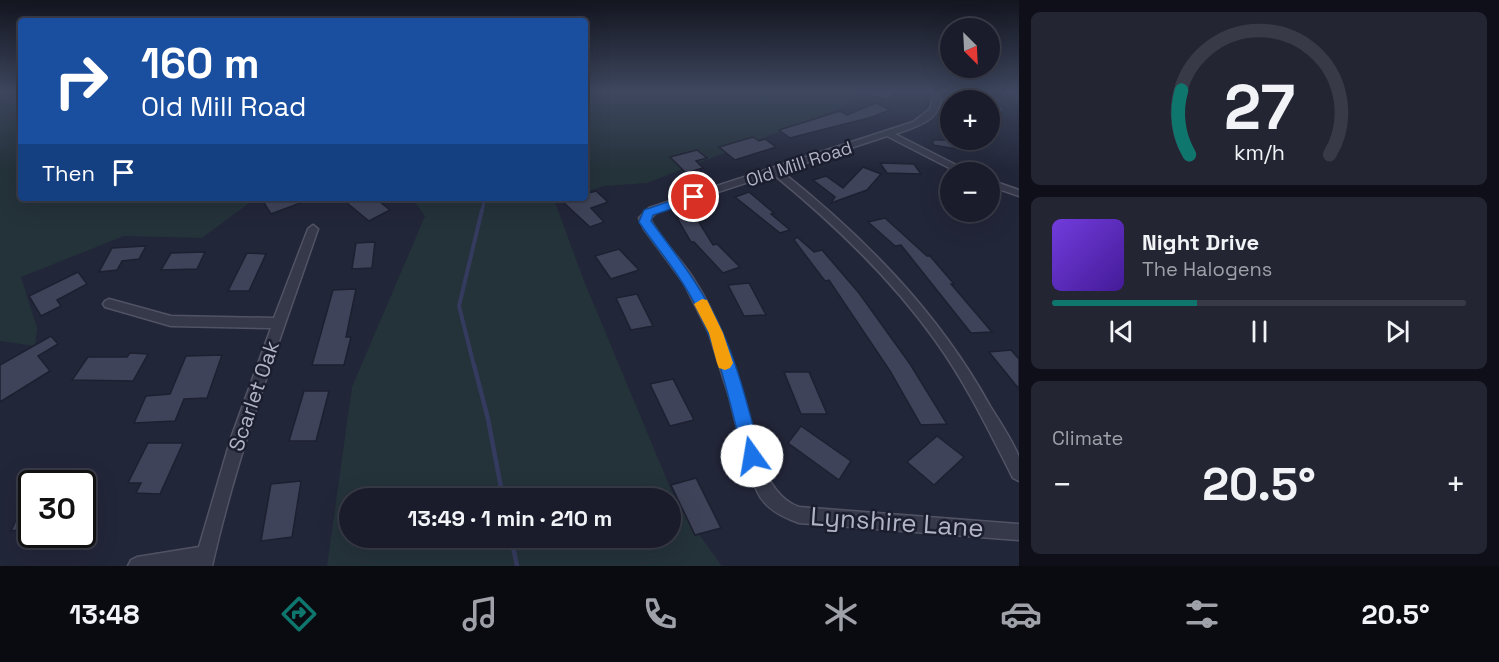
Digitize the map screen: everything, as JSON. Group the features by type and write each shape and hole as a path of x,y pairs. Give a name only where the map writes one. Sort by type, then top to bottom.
{"street":[{"name":"Old Mill Road","path":"645,215 653,210 889,134 925,117"},
{"path":"889,134 944,162"},
{"path":"776,172 854,239 929,322 956,362 1019,473"},
{"path":"1000,186 1019,193"},
{"name":"Lynshire Lane","path":"645,215 645,222 688,281 716,333 759,479 774,502 785,510 807,516 1019,532"},
{"name":"Scarlet Oak","path":"204,560 230,464 313,229"},
{"path":"109,304 171,321 280,323"},
{"path":"137,566 204,560"}],"shaded area":[{"path":"0,117 18,117 18,201 252,201 202,238 124,236 21,277 37,328 35,346 0,341"},
{"path":"588,117 816,117 647,183 604,186 588,191"},
{"path":"414,201 558,201 555,202 584,281 670,488 339,488 339,548 681,548 681,510 722,566 327,566 352,387 425,216"}],"building":[{"path":"819,117 870,117 790,138 779,130"},
{"path":"753,137 759,141 765,139 776,147 735,160 719,147"},
{"path":"933,140 940,140 940,146 933,145"},
{"path":"697,150 707,158 696,161 703,168 686,173 670,157"},
{"path":"880,163 914,164 921,174 887,173"},
{"path":"863,167 881,174 867,190 831,203 835,197 813,180 826,176 843,188"},
{"path":"596,191 608,202 591,208 604,222 590,227 563,202 588,201 588,193"},
{"path":"749,192 790,230 780,233 735,197"},
{"path":"263,201 306,201 271,214"},
{"path":"345,201 379,201 390,210 369,221"},
{"path":"695,216 713,245 717,244 740,267 723,273 694,242 691,242 677,218"},
{"path":"885,218 927,256 930,256 992,332 971,333 901,245 895,246 868,222"},
{"path":"797,237 814,252 822,250 859,293 910,364 947,424 921,425 890,371 829,280 825,281 794,240"},
{"path":"375,242 372,268 352,269 356,243"},
{"path":"146,246 139,259 122,261 117,270 99,272 112,248"},
{"path":"619,249 639,270 611,279 595,256"},
{"path":"205,252 197,269 161,270 171,253"},
{"path":"247,253 266,254 249,291 228,291"},
{"path":"78,272 87,284 57,300 61,306 41,316 29,296"},
{"path":"749,283 766,315 744,316 728,285"},
{"path":"356,289 346,337 351,337 344,365 312,365 333,290"},
{"path":"637,294 653,326 631,330 616,298"},
{"path":"51,336 58,344 38,356 50,371 0,402 0,365"},
{"path":"1011,350 1019,359 1019,389 989,352"},
{"path":"130,353 148,354 133,381 72,380 88,357 127,357"},
{"path":"222,355 207,398 184,399 175,421 134,423 146,396 170,394 186,356"},
{"path":"784,372 809,372 827,414 801,414"},
{"path":"673,379 694,420 670,426 650,384"},
{"path":"304,391 329,391 316,441 289,441"},
{"path":"801,426 851,461 839,480 788,443"},
{"path":"937,436 964,457 934,485 907,462"},
{"path":"148,443 183,443 160,494 136,493 141,483 128,483"},
{"path":"696,478 721,528 695,535 681,506 681,488 672,488 671,485"},
{"path":"301,481 292,537 261,541 271,484"},
{"path":"18,515 18,530 11,531"}],"waterway":[{"path":"482,211 484,201"},
{"path":"474,366 459,306 482,210"},
{"path":"474,365 488,419 501,488"},
{"path":"513,548 517,566"}],"slow traffic":[{"path":"702,304 716,333 725,363"}],"route":[{"path":"694,197 648,212 644,218 688,281 716,333 745,425 752,456"}]}
